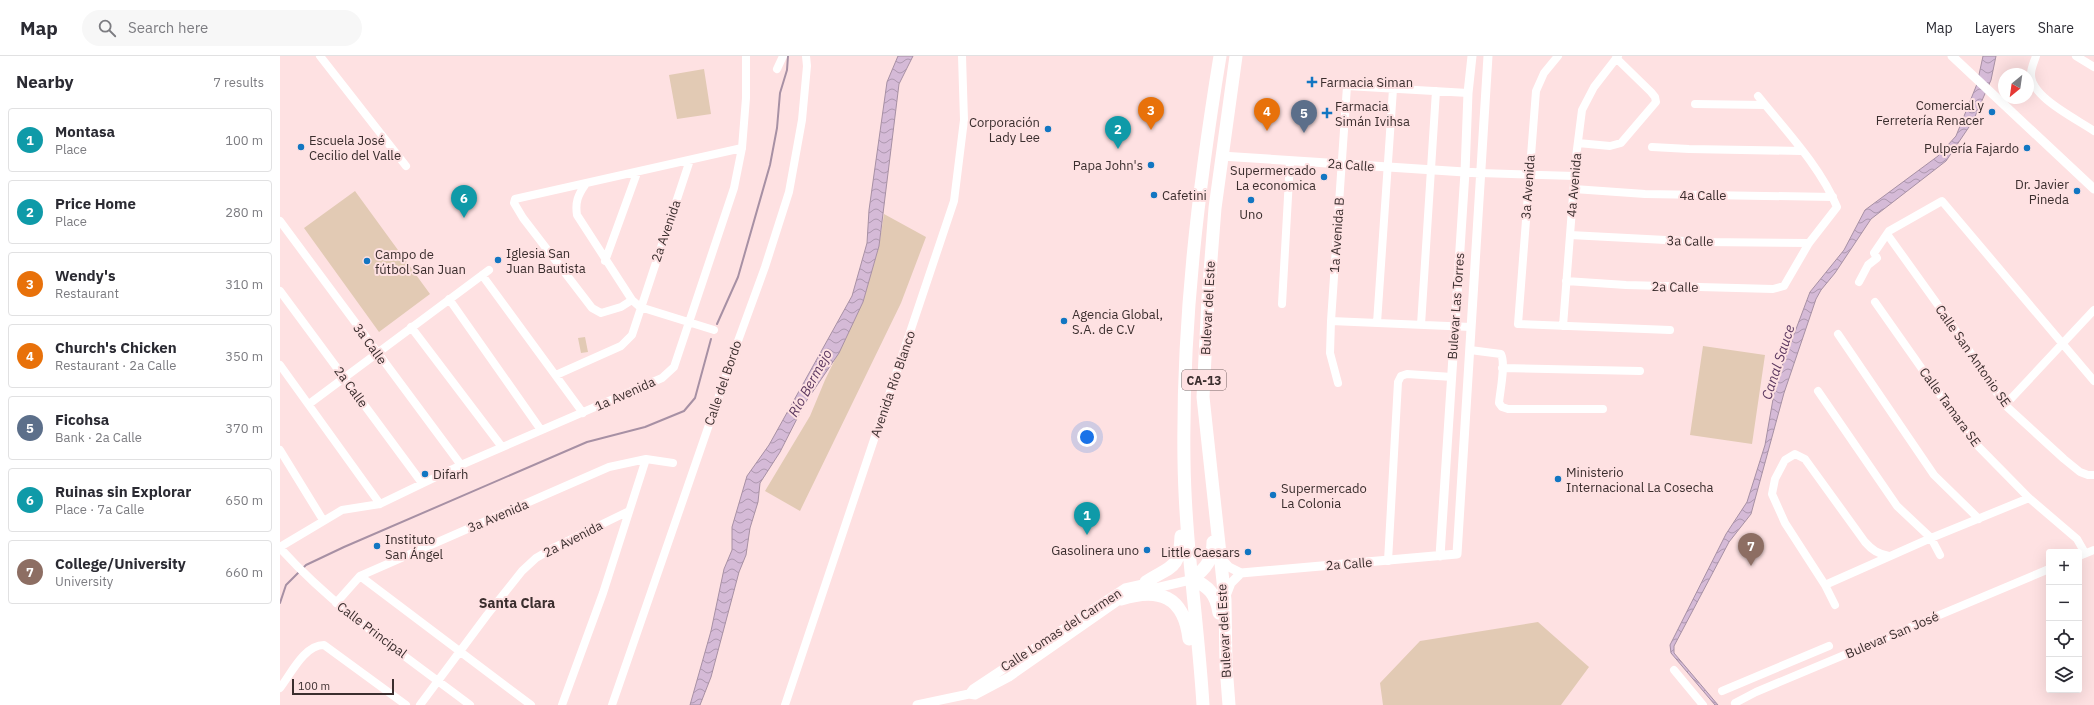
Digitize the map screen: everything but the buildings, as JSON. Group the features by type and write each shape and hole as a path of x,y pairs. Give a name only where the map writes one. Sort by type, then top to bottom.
{"highway":[{"name":"Bulevar del Este","path":"1203,705 1186,526 1184,460 1185,356 1193,245 1220,56"},
{"name":"Bulevar del Este","path":"1229,705 1226,666 1225,600 1218,554 1203,397 1208,298 1221,156 1236,56"},
{"path":"1146,582 1172,568 1178,558 1180,548 1178,448 1180,369 1185,285 1193,245"},
{"path":"1205,418 1204,453 1213,548 1205,568 1192,578 1202,583 1213,592 1220,614 1226,666"},
{"path":"1182,611 1183,602 1192,591 1204,589 1213,592"},
{"path":"1121,599 1136,595 1155,595 1176,604 1182,611 1189,632 1194,705"}],"street":[{"path":"320,56 406,166"},
{"name":"1a Avenida","path":"280,548 323,520 342,510 380,504 461,465 583,413 669,373 674,367 734,188 742,148 746,98 746,56"},
{"path":"777,69 783,56"},
{"name":"Calle del Bordo","path":"612,705 765,267 789,192 802,120 808,66 806,56"},
{"name":"Avenida Río Blanco","path":"785,705 954,201 964,120 962,56"},
{"name":"Bulevar Las Torres","path":"1440,556 1465,172 1468,93 1472,56"},
{"name":"Bulevar Las Torres","path":"1457,554 1488,56"},
{"name":"3a Avenida","path":"1558,56 1544,72 1536,91 1528,174 1518,324 1563,326"},
{"path":"1952,56 2094,189"},
{"path":"2036,56 2031,75 2034,86 2040,96 2094,131"},
{"path":"2076,56 2094,67"},
{"path":"1578,143 1610,146 1621,143 1656,102 1651,92 1617,57"},
{"name":"4a Avenida","path":"1563,326 1582,110 1586,99 1594,86 1617,57"},
{"name":"1a Avenida B","path":"1338,383 1330,353 1330,321 1347,86 1393,89"},
{"path":"1377,323 1393,89 1468,93"},
{"path":"1421,325 1436,91"},
{"path":"1758,96 1801,151 1833,197 1837,207 1809,243"},
{"path":"1695,104 1765,104"},
{"path":"1652,146 1689,149 1801,151"},
{"path":"632,300 621,307 606,312 601,312 592,308 523,218 514,203 518,198 585,185 742,148"},
{"name":"2a Calle","path":"1221,156 1480,173"},
{"name":"2a Avenida","path":"556,375 621,346 632,335 640,307 690,160"},
{"path":"1282,304 1290,161"},
{"path":"606,262 637,173"},
{"path":"1480,173 1575,176"},
{"path":"585,185 578,196 576,206 577,215 632,300 640,307 714,330"},
{"name":"4a Calle","path":"1574,190 1645,194 1833,197"},
{"path":"1859,282 1868,265 1877,258 1874,253 1887,234 1906,220 1942,201 2094,381"},
{"name":"3a Calle","path":"280,221 376,353 461,465"},
{"name":"Calle San Antonio SE","path":"1887,234 1948,319 2005,405 2069,464 2080,472 2088,475 2094,474"},
{"name":"3a Calle","path":"1570,235 1682,241 1809,243"},
{"name":"2a Calle","path":"1566,281 1626,286 1765,289 1784,286 1809,243"},
{"path":"309,404 486,272 583,413"},
{"name":"2a Calle","path":"280,291 422,483"},
{"path":"449,299 541,430"},
{"name":"Calle Tamara SE","path":"1875,302 1972,440 2029,498 2077,539 2080,549"},
{"path":"2005,405 2094,310"},
{"path":"1330,321 1471,327"},
{"path":"1563,326 1670,330"},
{"path":"411,327 502,447"},
{"path":"1838,334 1934,475 1979,519"},
{"path":"1470,350 1501,354 1502,368 1499,403 1502,407 1508,409 1602,409"},
{"path":"280,365 380,504"},
{"path":"1502,368 1640,371"},
{"path":"1389,557 1398,382 1401,376 1407,374 1452,376"},
{"path":"1818,391 1897,506 1931,538 1940,555"},
{"path":"280,450 323,520"},
{"path":"1835,605 1785,523 1772,494 1775,479 1785,460 1795,454 1805,459 1871,550 1879,554 1889,556"},
{"path":"562,705 602,593 646,459"},
{"name":"3a Avenida","path":"336,603 360,576 609,468 622,463 646,459 673,463"},
{"path":"1824,585 1931,538 2029,498"},
{"name":"2a Avenida","path":"420,705 514,581 536,558 555,546 628,512"},
{"name":"Calle Principal","path":"280,548 303,574 336,603 470,705"},
{"path":"2082,555 2094,550"},
{"path":"1218,554 1229,566 1241,573 1231,583 1225,600"},
{"name":"2a Calle","path":"1241,573 1389,557 1440,556 1457,554"},
{"name":"Bulevar San José","path":"1736,704 1756,692 2046,570"},
{"path":"360,576 531,705"},
{"name":"Calle Lomas del Carmen","path":"969,694 973,688 1125,588 1146,582 1187,577 1192,578"},
{"name":"Calle Lomas del Carmen","path":"917,705 969,694 975,695 1009,677 1128,594 1186,581 1192,578"},
{"path":"280,688 308,650 318,645 328,647 406,705"},
{"name":"Bulevar San José","path":"1722,691 1829,646"},
{"path":"1797,659 1802,673"},
{"path":"1674,670 1703,705"},
{"path":"1748,679 1756,692"}],"shaded area":[{"path":"704,69 711,114 677,119 669,75"},
{"name":"Campo de fútbol San Juan","path":"355,191 430,294 379,332 304,228"},
{"path":"884,214 926,237 901,303 800,511 765,491 810,416 825,380 863,302 879,246"},
{"path":"585,337 588,352 581,353 578,338"},
{"path":"1703,346 1765,355 1752,444 1690,435"},
{"path":"1538,622 1589,667 1561,705 1383,705 1380,683 1420,641"}],"water":[{"name":"Río Bermejo","path":"898,56 913,56 899,84 879,246 863,302 839,353 805,403 780,452 760,483 758,502 750,528 746,555 739,572 711,677 700,705 690,705 711,631 724,569 732,550 732,527 747,476 769,445 852,296 867,243 869,210 887,82"},
{"path":"1983,56 1996,56 1991,80 1973,121 1946,161 1871,219 1816,299 1784,393 1751,514 1729,542 1674,646 1674,653 1718,705 1715,705 1671,653 1670,645 1726,534 1747,502 1765,445 1776,382 1810,292 1844,250 1865,210 1938,156 1956,136 1977,84"}],"waterway":[{"path":"717,324 738,277 770,165 777,128 780,93 787,70 788,56"},
{"path":"303,568 306,565 344,547 587,442 645,427 684,411 695,398 711,339"},
{"path":"280,603 286,585 300,571"}],"place":[{"name":"Farmacia Siman","path":"1312,82"},
{"name":"Comercial y Ferretería Renacer","path":"1992,112"},
{"name":"Farmacia Simán Ivihsa","path":"1327,113"},
{"name":"Corporación Lady Lee","path":"1048,129"},
{"name":"Wendy's","path":"1151,130"},
{"name":"Church's Chicken","path":"1267,131"},
{"name":"Ficohsa","path":"1304,133"},
{"name":"Escuela José Cecilio del Valle","path":"301,147"},
{"name":"Pulpería Fajardo","path":"2027,148"},
{"name":"Price Home","path":"1118,149"},
{"name":"Papa John's","path":"1151,165"},
{"name":"Supermercado La economica","path":"1324,177"},
{"name":"Dr. Javier Pineda","path":"2077,191"},
{"name":"Cafetini","path":"1154,195"},
{"name":"Uno","path":"1251,200"},
{"name":"Ruinas sin Explorar","path":"464,218"},
{"name":"Iglesia San Juan Bautista","path":"498,260"},
{"name":"Campo de fútbol San Juan","path":"367,261"},
{"name":"Agencia Global, S.A. de C.V","path":"1064,321"},
{"name":"Difarh","path":"425,474"},
{"name":"Ministerio Internacional La Cosecha","path":"1558,479"},
{"name":"Supermercado La Colonia","path":"1273,495"},
{"name":"Montasa","path":"1087,535"},
{"name":"Instituto San Ángel","path":"377,546"},
{"name":"Gasolinera uno","path":"1147,550"},
{"name":"Little Caesars","path":"1248,552"},
{"name":"College/University","path":"1751,566"}],"district":[{"name":"Santa Clara","path":"517,603"}],"water label":[{"name":"Canal Sauce","path":"1778,362"}]}
